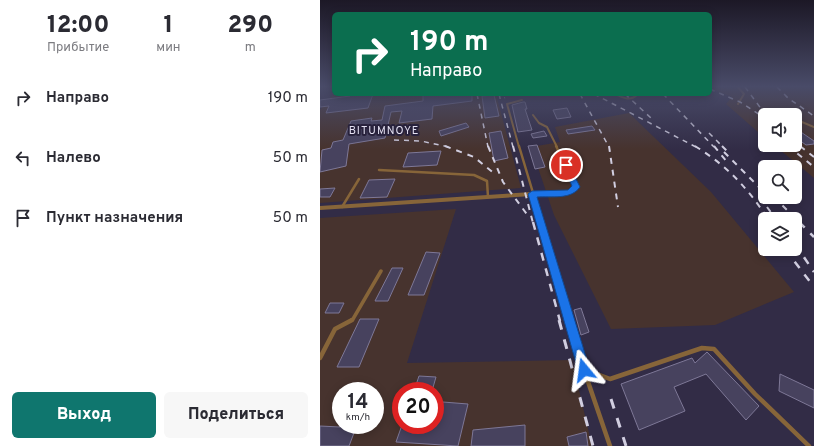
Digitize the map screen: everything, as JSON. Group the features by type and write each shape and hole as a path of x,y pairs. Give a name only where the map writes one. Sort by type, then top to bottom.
{"street":[{"path":"320,208 532,194"}],"lane":[{"path":"508,108 584,370 610,446"},
{"path":"532,194 570,192 576,187 547,127 539,123 534,115"},
{"path":"802,122 814,127"},
{"path":"379,170 474,174 487,181 488,198"},
{"path":"342,207 359,179"},
{"path":"320,358 335,329 352,319 381,271"},
{"path":"584,370 610,379 702,348 714,349 755,394 809,446"}],"shaded area":[{"path":"322,108 500,108 521,188 320,203 320,110"},
{"path":"730,108 814,108 814,178 802,168 802,160 792,160 782,152 802,152 802,108 758,108 758,132"},
{"path":"629,113 711,192 758,249 758,256 764,256 794,292 715,325 611,329 554,215 531,147 560,142 555,127"},
{"path":"456,209 407,363 572,360 592,446 320,446 320,218"}],"building":[{"path":"328,108 368,108 368,108 326,113"},
{"path":"385,108 433,108 432,119 399,123 402,111 391,112 385,138 349,144 346,166 320,172 322,150 331,148 333,142 343,140 351,121 372,118 371,121 382,120"},
{"path":"484,108 497,108 499,116 485,118"},
{"path":"513,108 527,108 525,109 532,130 518,132"},
{"path":"567,108 571,117 557,119 553,110"},
{"path":"466,123 469,127 441,136 439,131"},
{"path":"592,126 595,130 568,134 566,130"},
{"path":"501,131 508,158 494,161 489,133"},
{"path":"544,131 547,136 533,138 531,134"},
{"path":"802,133 814,141 814,144 806,145 802,142"},
{"path":"537,145 545,167 535,169 528,146"},
{"path":"441,151 437,165 403,167 408,153"},
{"path":"395,179 387,197 360,198 369,180"},
{"path":"335,188 330,197 320,197 320,189"},
{"path":"426,252 440,253 424,295 408,295"},
{"path":"392,268 403,268 388,301 375,301"},
{"path":"330,303 344,303 339,313 325,313"},
{"path":"581,308 589,332 581,335 574,310"},
{"path":"360,319 379,319 359,367 337,367"},
{"path":"707,352 759,406 746,420 706,374 674,387 685,411 639,430 621,384 692,358 695,363"},
{"path":"780,374 814,390 814,408 779,391"},
{"path":"419,376 436,377 435,382 417,382"},
{"path":"444,402 468,404 458,446 396,442 399,434 444,434"},
{"path":"525,425 525,446 471,446 473,430"},
{"path":"320,426 332,427 332,434 354,434 349,446 320,446"},
{"path":"586,432 588,446 569,446 567,437"}],"railway":[{"path":"480,108 488,147"},
{"path":"503,108 513,147"},
{"path":"588,108 609,147"},
{"path":"621,108 696,147"},
{"path":"640,108 651,118"},
{"path":"676,108 714,147"},
{"path":"749,108 758,114"},
{"path":"802,108 814,116"},
{"path":"709,133 730,154"},
{"path":"394,140 421,141 446,146"},
{"path":"446,146 474,157 495,174"},
{"path":"488,146 503,182 529,217"},
{"path":"513,146 533,223"},
{"path":"609,146 618,207"},
{"path":"695,146 727,169 744,187 763,212"},
{"path":"714,146 727,162"},
{"path":"802,148 814,157"},
{"path":"724,152 758,186"},
{"path":"795,152 814,167"},
{"path":"781,204 814,237"},
{"path":"767,207 771,212"},
{"path":"533,222 560,321"},
{"path":"802,254 814,272"},
{"path":"790,256 814,287"},
{"path":"559,320 593,446"},
{"path":"611,399 626,446"}],"district":[{"name":"BITUMNOYE","path":"384,130"}],"route":[{"path":"566,165 576,187 570,192 532,194 584,370"}]}
